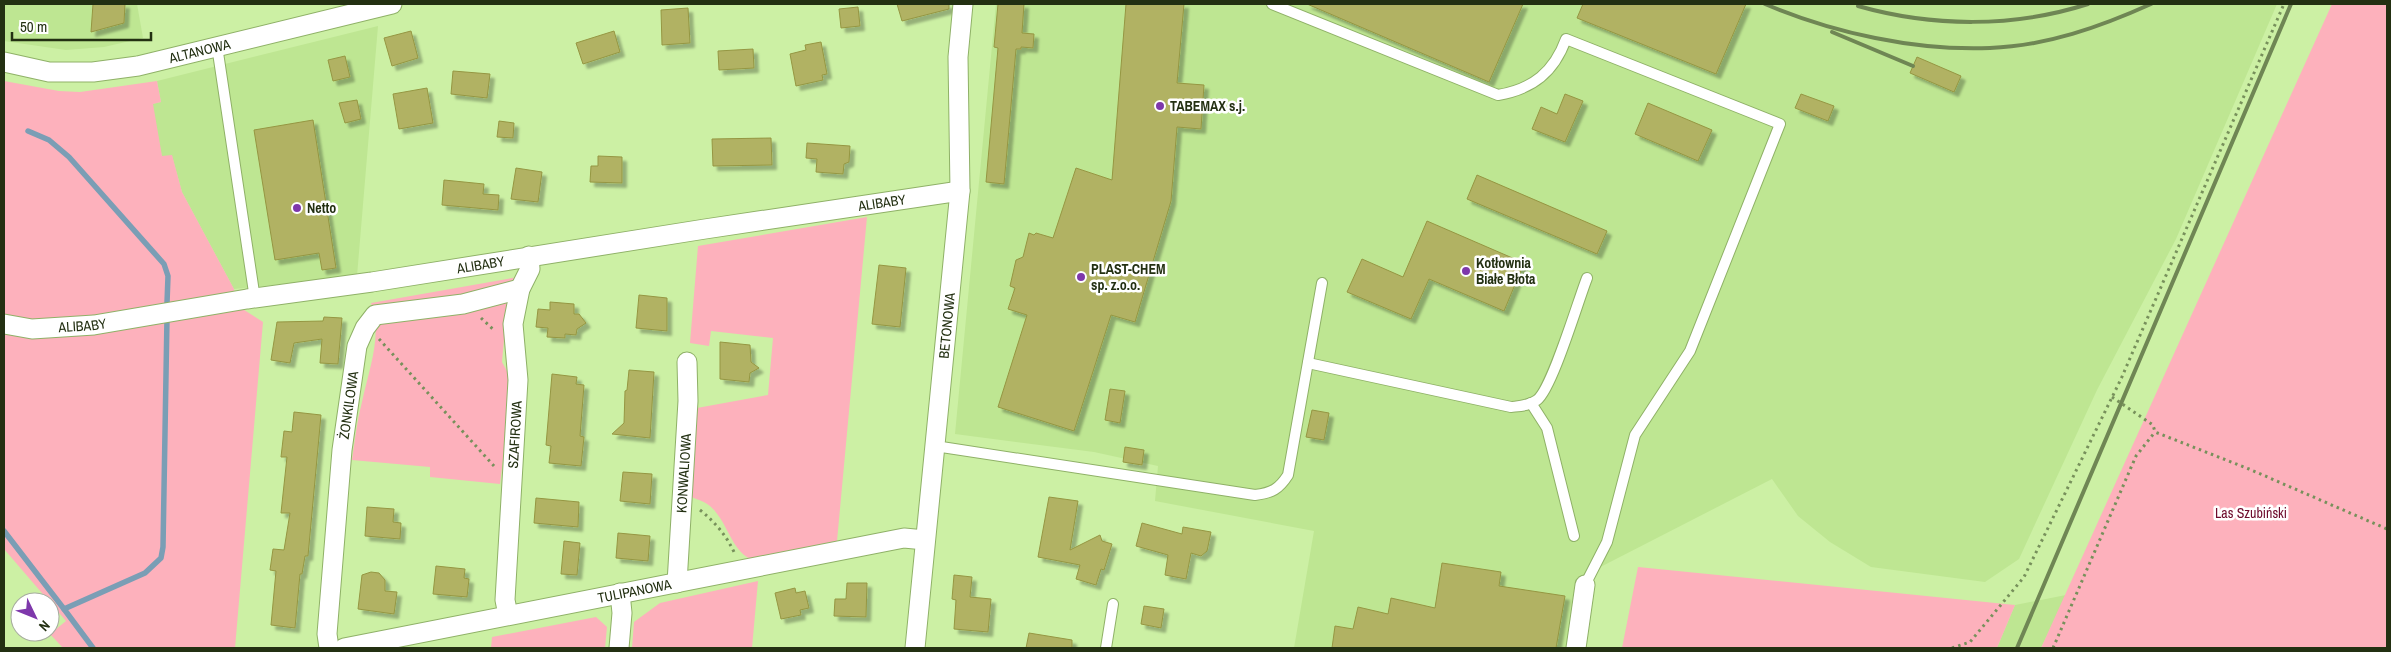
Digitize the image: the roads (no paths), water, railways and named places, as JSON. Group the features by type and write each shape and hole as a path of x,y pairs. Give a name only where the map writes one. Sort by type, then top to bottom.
{"street":[{"name":"ALTANOWA","path":"4,62 49,72 94,72 138,66 392,4"},
{"name":"BETONOWA","path":"915,648 960,191 958,57 963,4"},
{"name":"ALIBABY","path":"4,324 32,329 76,327 960,191"},
{"name":"SZAFIROWA","path":"508,615 506,600 518,380 512,324 520,289 530,269 529,256"},
{"name":"ŻONKILOWA","path":"329,648 327,634 342,450 358,346 365,328 375,315 457,305 520,289"},
{"name":"KONWALIOWA","path":"677,583 688,401 687,362"},
{"name":"TULIPANOWA","path":"344,648 904,538 925,540"},
{"path":"1576,648 1585,585"},
{"path":"619,648 622,613 620,594"}],"lane":[{"path":"1272,4 1498,95 1519,92 1545,74 1559,58 1566,39 1780,124 1690,351 1635,435 1607,542 1585,585"},
{"path":"217,46 254,299"},
{"path":"1308,363 1511,407 1531,403 1538,399 1548,383 1587,278"},
{"path":"935,446 1255,495 1270,493 1280,488 1288,475 1322,283"},
{"path":"1531,403 1547,428 1574,536"},
{"path":"1106,648 1113,604"}],"waterway":[{"path":"28,131 49,140 69,157 164,264 168,276 167,303"},
{"path":"93,648 64,609 145,573 161,558 163,547 167,318"},
{"path":"4,531 64,609"}],"railway":[{"path":"1765,4 1819,24 1875,38 1904,43 1962,48 1990,48 2032,44 2092,28 2151,4"},
{"path":"1858,6 1915,18 1973,22 2031,17 2060,12 2088,4"},
{"path":"2017,648 2291,4"},
{"path":"1832,32 1913,66"}],"place":[{"name":"TABEMAX s.j.","path":"1160,106"},
{"name":"Netto","path":"297,208"},
{"name":"Kotłownia Białe Błota","path":"1466,271"},
{"name":"PLAST-CHEM sp. z.o.o.","path":"1081,277"}],"park label":[{"name":"Las Szubiński","path":"2251,513"}]}
